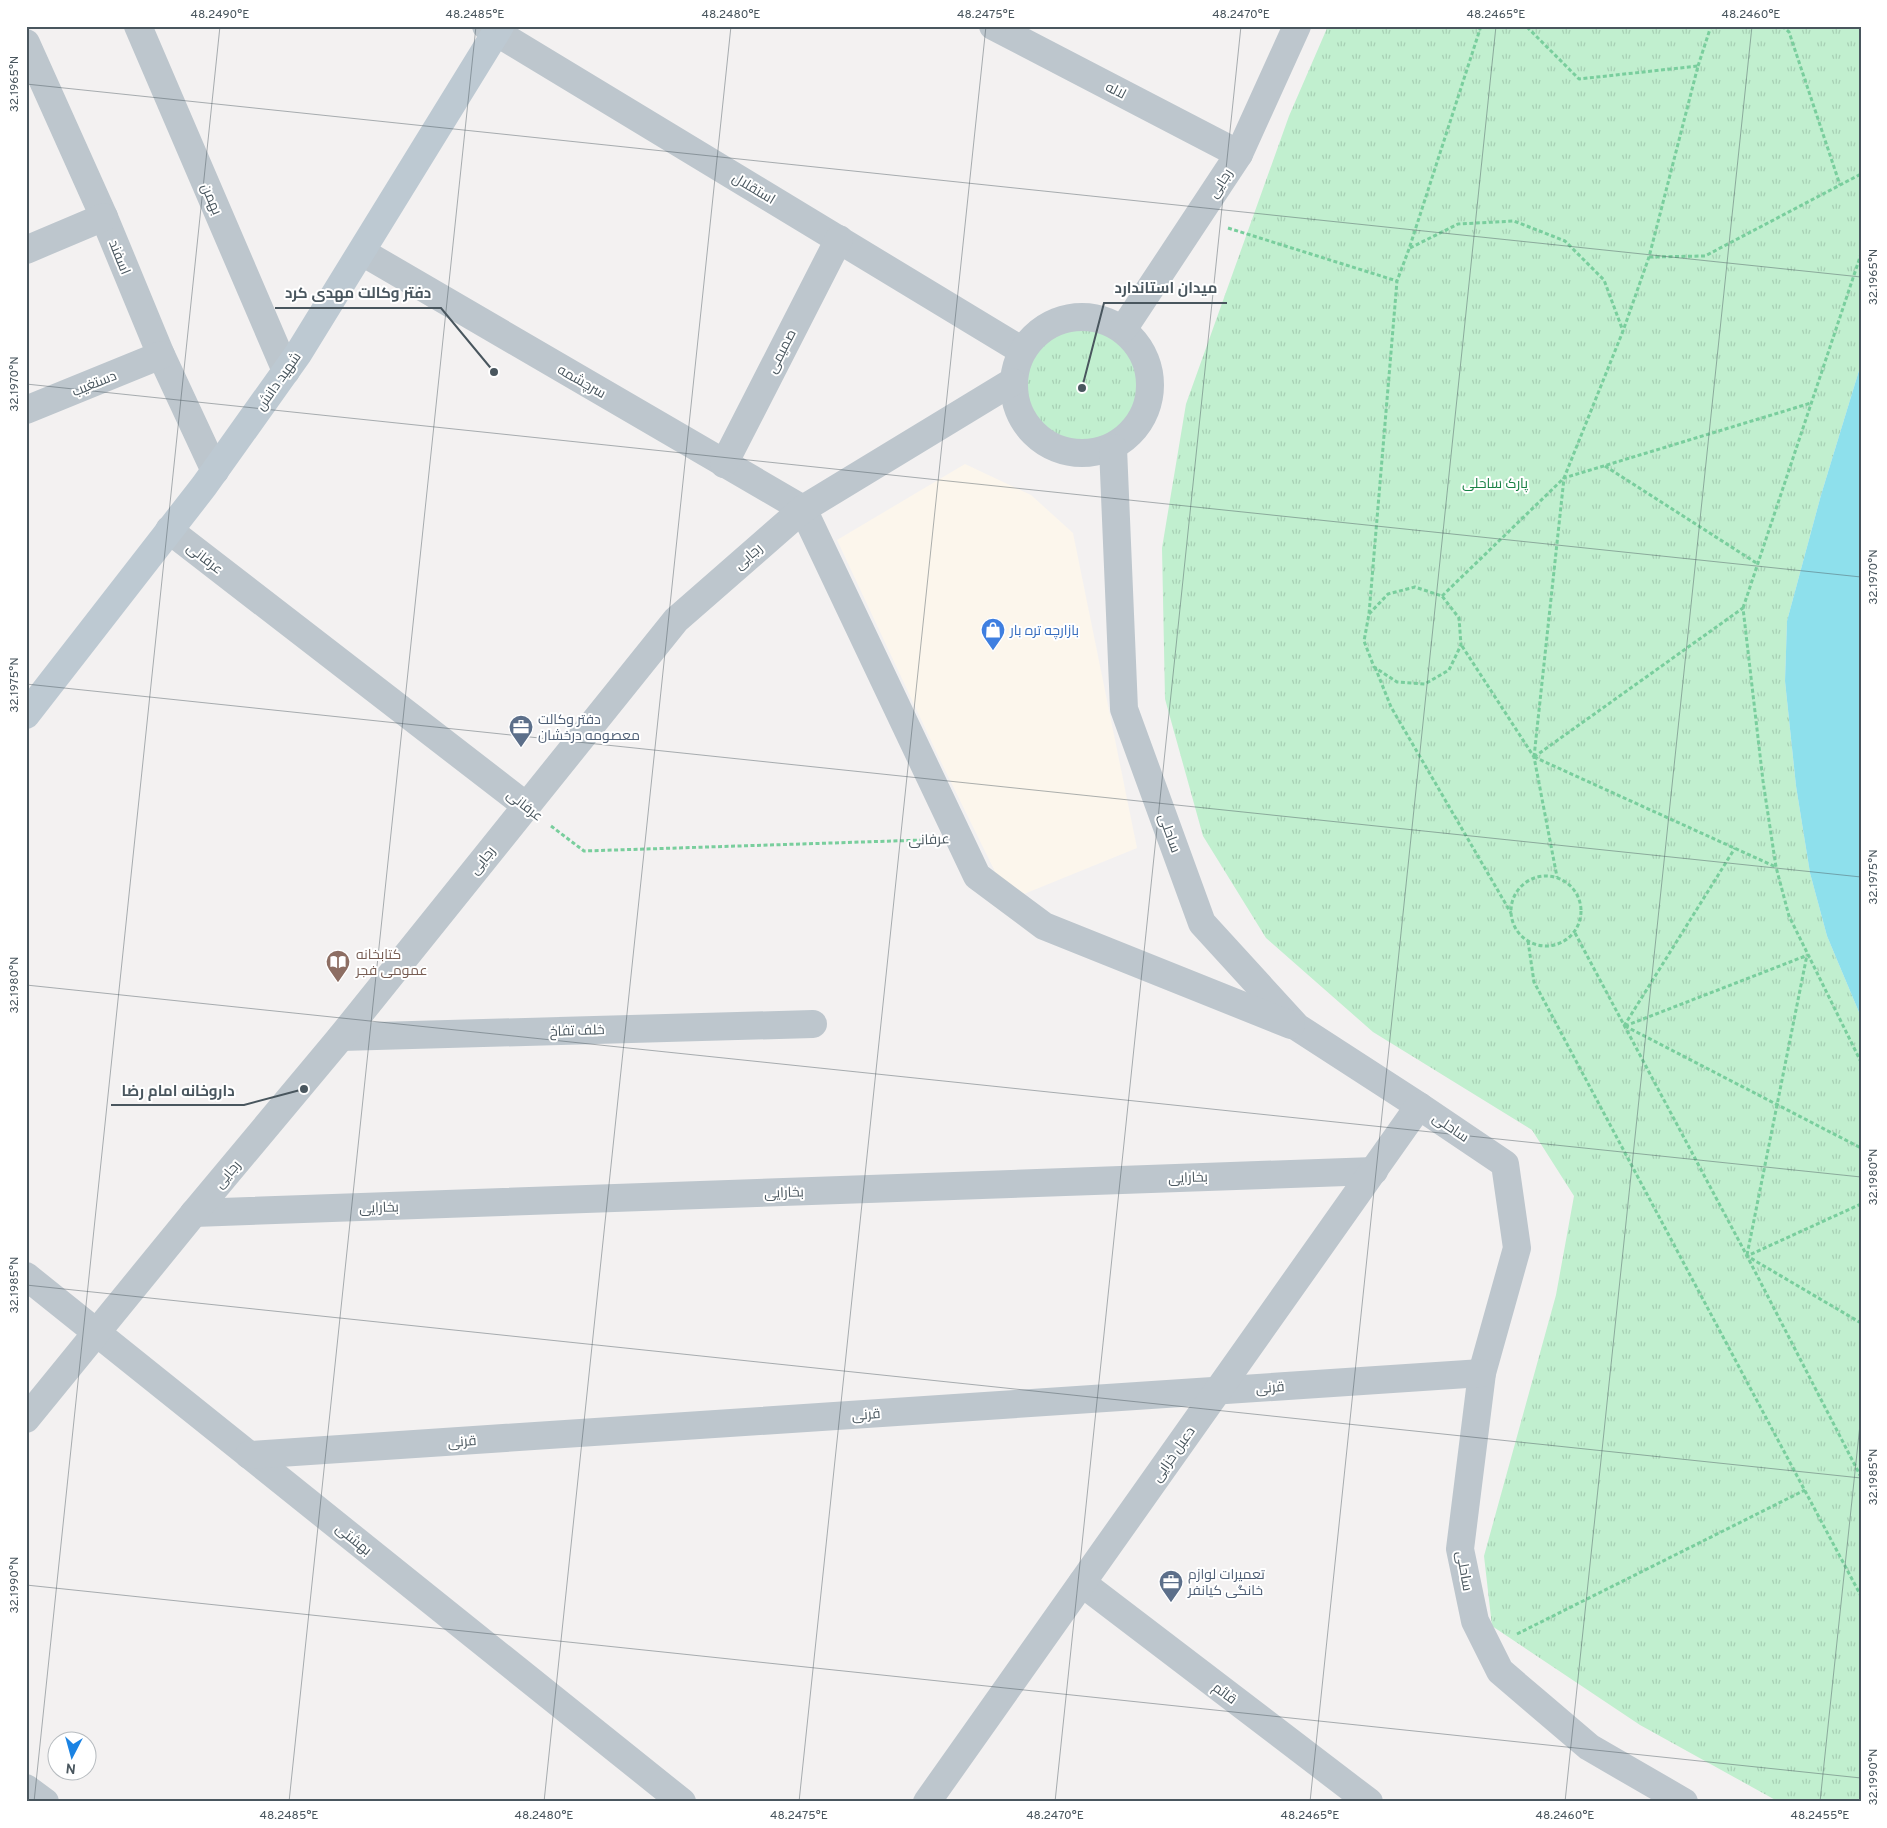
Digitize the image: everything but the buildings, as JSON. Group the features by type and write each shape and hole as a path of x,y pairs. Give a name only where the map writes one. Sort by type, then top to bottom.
{"main road":[{"name":"شهید دانش","path":"26,715 214,471 286,371 362,252 494,28"}],"street":[{"name":"بهمن","path":"138,26 286,371"},
{"name":"لاله","path":"993,26 1239,154"},
{"name":"رجایی","path":"1124,328 1239,154 1297,26"},
{"name":"استقلال","path":"494,28 1021,350"},
{"name":"اسفند","path":"26,43 104,217 161,355 214,471"},
{"path":"26,250 104,217"},
{"name":"صمیمی","path":"724,464 838,239"},
{"name":"سرچشمه","path":"362,252 802,509"},
{"path":"1087,315 1124,328 1146,356 1152,390 1140,424 1113,448 1078,454 1044,443 1020,417 1012,382 1021,350 1049,323 1058,321 1087,315"},
{"name":"دستغیب","path":"26,410 161,355"},
{"name":"رجایی","path":"26,1419 341,1037 525,805 676,620 802,509 1012,382"},
{"name":"ساحلی","path":"1113,448 1124,709 1202,923 1297,1028 1505,1164 1517,1248 1482,1373 1460,1549 1475,1621 1500,1671 1589,1747 1684,1802"},
{"path":"802,509 977,876 1044,926 1297,1028"},
{"name":"عرفانی","path":"169,530 525,805"},
{"name":"خلف تفاخ","path":"341,1037 813,1024"},
{"name":"دعبل خزایی","path":"927,1802 1419,1106"},
{"name":"بخارایی","path":"194,1214 1374,1171"},
{"name":"بهشتی","path":"26,1276 682,1802"},
{"name":"قرنی","path":"249,1455 1482,1373"},
{"name":"قائم","path":"1082,1584 1369,1802"},
{"path":"26,1788 46,1802"}],"path":[{"path":"1481,26 1409,249 1397,280 1369,614 1364,641 1391,707 1511,913 1516,929 1528,941 1544,947 1561,943 1574,933 1581,918 1580,900 1571,886 1557,877 1540,876 1524,883 1514,897 1511,913"},
{"path":"1526,26 1578,79 1698,66"},
{"path":"1557,877 1534,757 1564,478 1623,331 1649,257 1698,66 1711,26"},
{"path":"1782,26 1789,32 1840,185"},
{"path":"1649,257 1705,256 1861,174"},
{"path":"1197,218 1397,280"},
{"path":"1409,249 1458,224 1514,221 1565,241 1604,280 1623,331"},
{"path":"1861,254 1743,608 1763,781 1776,867 1789,916 1861,1062"},
{"path":"1442,596 1564,478 1812,403"},
{"path":"1605,466 1758,564"},
{"path":"1369,614 1388,594 1406,589 1415,587 1442,596 1459,618 1461,645 1534,757 1776,867"},
{"path":"1534,757 1743,608"},
{"path":"1374,666 1397,682 1425,684 1449,670 1461,645"},
{"name":"عرفانی","path":"525,805 584,851 960,838"},
{"path":"1624,1026 1734,848"},
{"path":"1574,933 1747,1256 1861,1477"},
{"path":"1528,941 1534,982 1861,1596"},
{"path":"1624,1026 1808,955"},
{"path":"1747,1256 1808,955"},
{"path":"1624,1026 1861,1148"},
{"path":"1747,1256 1861,1204"},
{"path":"1747,1256 1861,1323"},
{"path":"1488,1648 1805,1490"}],"shaded area":[{"name":"بازارچه تره بار","path":"965,464 1031,495 1073,533 1137,848 1009,900 941,762 837,540"}],"green space":[{"name":"پارک ساحلی","path":"1328,26 1861,26 1861,364 1821,495 1787,621 1785,681 1796,786 1810,873 1827,936 1861,1017 1861,1802 1779,1802 1640,1725 1492,1626 1484,1556 1556,1295 1574,1196 1532,1130 1373,1032 1266,938 1203,836 1165,699 1162,548 1186,404 1289,116"},
{"path":"1088,320 1120,334 1141,358 1148,391 1137,422 1110,444 1079,450 1048,441 1025,417 1016,383 1028,352 1053,328"}],"water":[{"path":"1861,364 1861,1017 1827,936 1810,873 1796,786 1785,681 1787,621 1821,495"}],"place":[{"name":"دفتر وکالت مهدی کرد","path":"494,372"},
{"name":"میدان استاندارد","path":"1082,388"},
{"name":"بازارچه تره بار","path":"993,651"},
{"name":"دفتر وکالت معصومه درخشان","path":"521,748"},
{"name":"کتابخانه عمومی فجر","path":"338,983"},
{"name":"داروخانه امام رضا","path":"304,1089"},
{"name":"تعمیرات لوازم خانگی کیانفر","path":"1171,1603"}]}
